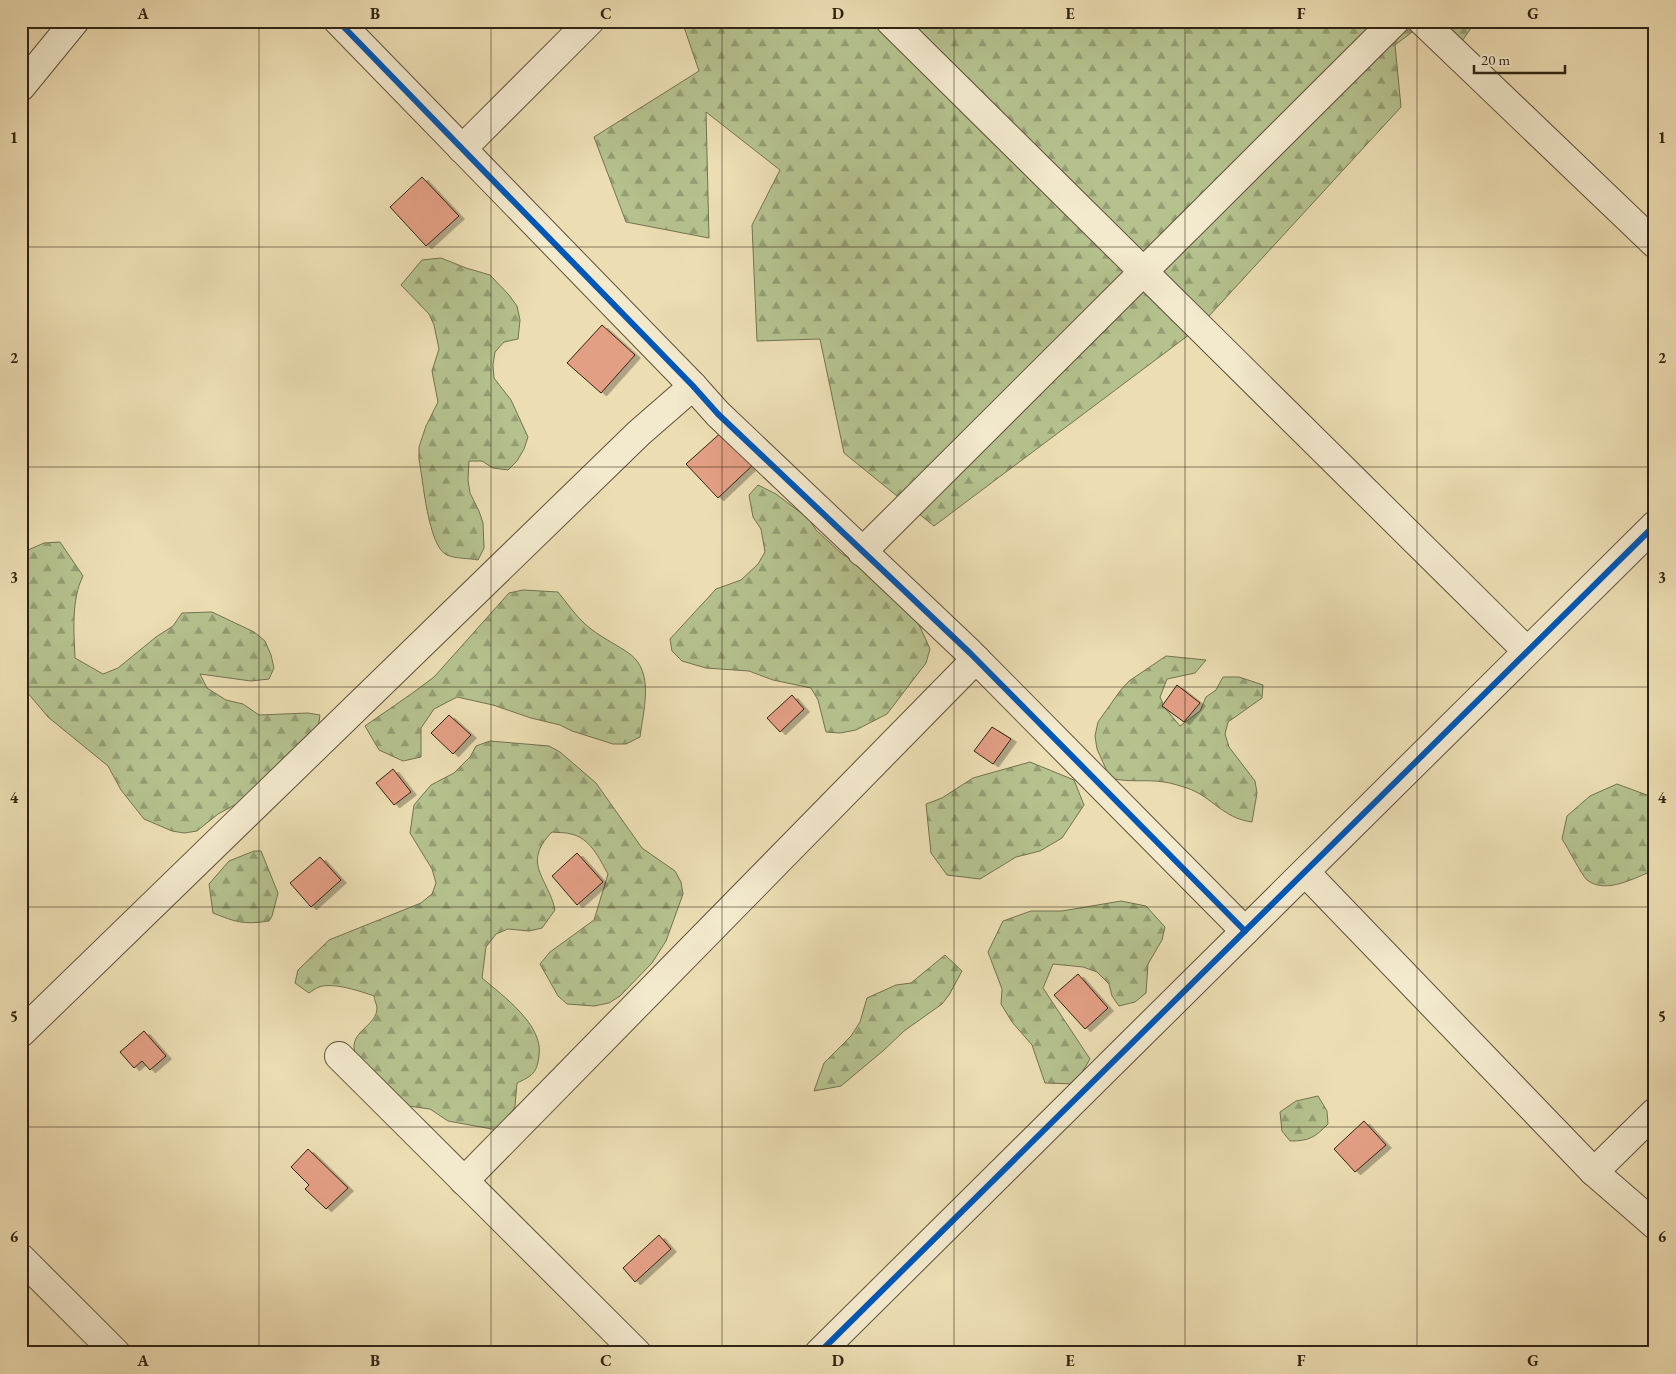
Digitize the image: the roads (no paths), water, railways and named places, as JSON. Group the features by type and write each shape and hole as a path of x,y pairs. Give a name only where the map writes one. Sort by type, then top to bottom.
{"street":[{"path":"21,87 75,21"},
{"path":"338,21 718,414 976,660 1245,931"},
{"path":"462,149 590,21"},
{"path":"890,21 1528,651"},
{"path":"862,552 1395,21"},
{"path":"1422,21 1655,244"},
{"path":"21,1033 632,440 693,386"},
{"path":"819,1353 1655,525"},
{"path":"464,1181 976,660"},
{"path":"1305,872 1594,1172 1655,1226"},
{"path":"339,1056 637,1353"},
{"path":"1594,1172 1655,1112"},
{"path":"21,1258 116,1353"}]}
